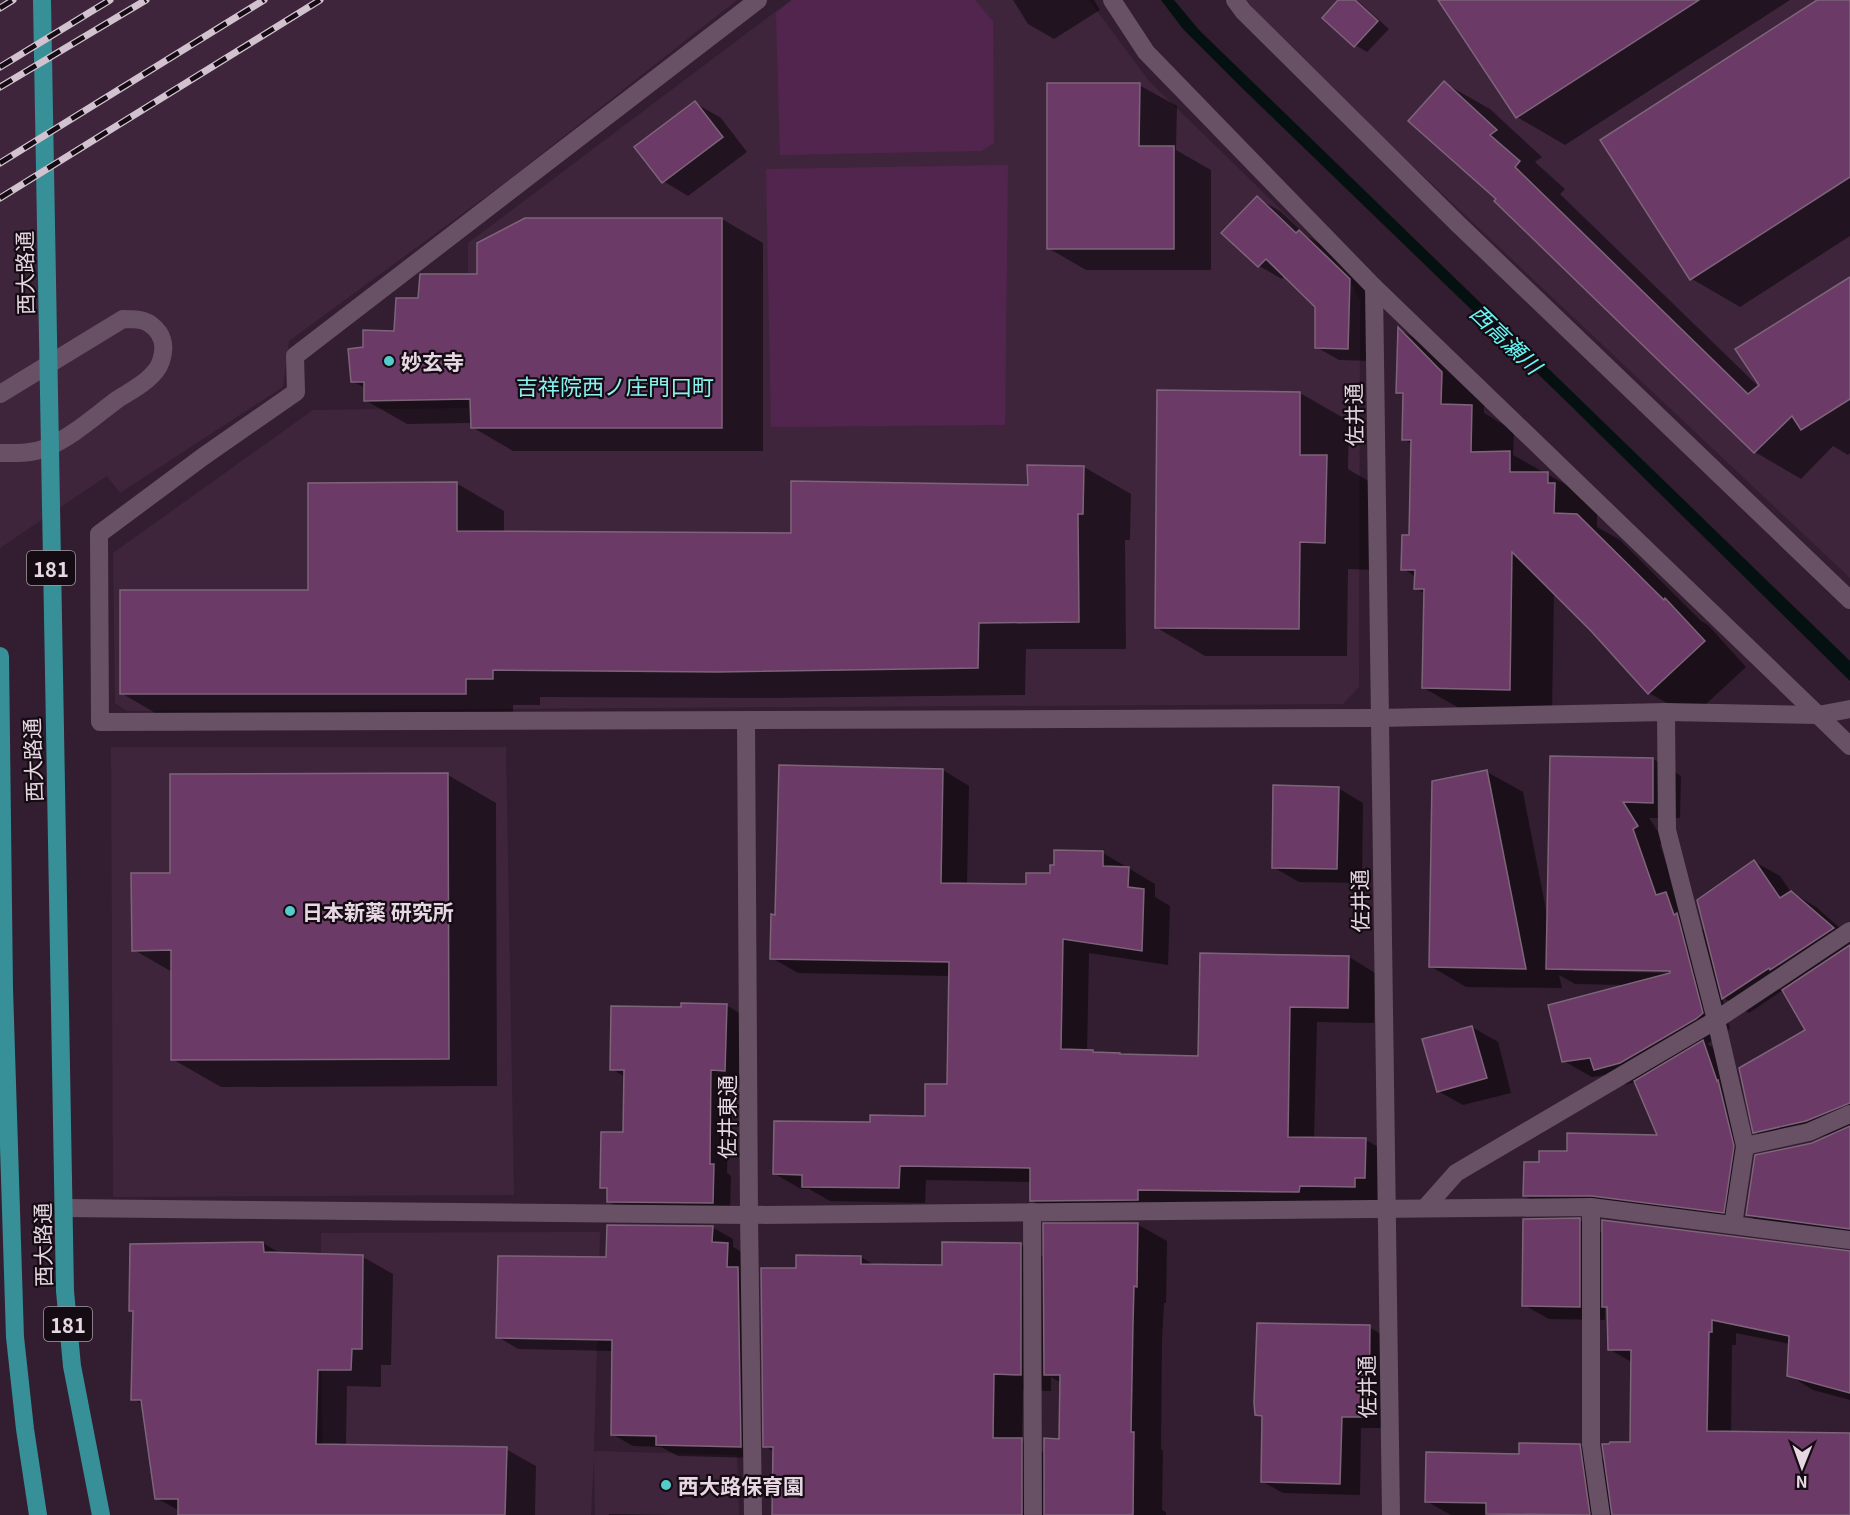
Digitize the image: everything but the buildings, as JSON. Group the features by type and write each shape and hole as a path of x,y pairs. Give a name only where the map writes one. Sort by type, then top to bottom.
{"main road":[{"name":"西大路通","path":"42,0 65,1291 72,1366 101,1515"},
{"name":"西大路通","path":"0,656 5,1212 25,1430 38,1515"}],"street":[{"path":"758,0 296,356 296,392 204,456 99,534 100,722 1378,718 1666,712 1818,715 1850,709"},
{"path":"1112,0 1146,52 1374,287 1850,746"},
{"path":"1235,0 1243,11 1458,224 1850,600"},
{"name":"佐井通","path":"1374,287 1378,718 1391,1515"},
{"path":"0,394 123,319 140,320 153,325 163,339 162,359 153,375 96,416 60,441 44,449 27,453 0,453"},
{"path":"1666,712 1667,830 1716,1020 1745,1146 1733,1225"},
{"name":"佐井東通","path":"746,720 753,1515"},
{"path":"1425,1208 1456,1173 1716,1020 1850,931"},
{"path":"1745,1146 1809,1132 1850,1114"},
{"path":"64,1208 749,1215 1591,1207 1850,1240"},
{"path":"1591,1207 1591,1445 1601,1515"},
{"path":"1032,1212 1033,1515"}],"shaded area":[{"path":"0,0 737,0 507,181 289,341 283,387 120,493 107,476 0,548"},
{"path":"791,0 1089,0 1149,81 1347,274 1360,301 1359,687 1343,704 127,711 115,703 113,553 313,410 468,408 468,243"},
{"path":"792,0 975,0 993,22 994,143 981,151 780,155 776,13"},
{"path":"1247,0 1850,0 1850,578 1273,34"},
{"path":"1008,165 1005,425 771,427 766,169"},
{"path":"111,747 506,747 514,1195 113,1197"},
{"path":"600,1232 594,1451 737,1455 739,1515 595,1515 594,1457 591,1515 324,1515 321,1233"}],"water":[{"name":"西高瀬川","path":"1161,0 1174,0 1199,30 1850,661 1850,681 1570,405 1240,86 1183,29"}],"railway":[{"path":"0,8 13,0"},
{"path":"0,67 110,0"},
{"path":"0,87 146,0"},
{"path":"0,163 264,0"},
{"path":"0,198 320,0"}],"place":[{"name":"妙玄寺","path":"389,361"},
{"name":"日本新薬 研究所","path":"290,911"},
{"name":"西大路保育園","path":"666,1485"}],"district":[{"name":"吉祥院西ノ庄門口町","path":"615,385"}]}
